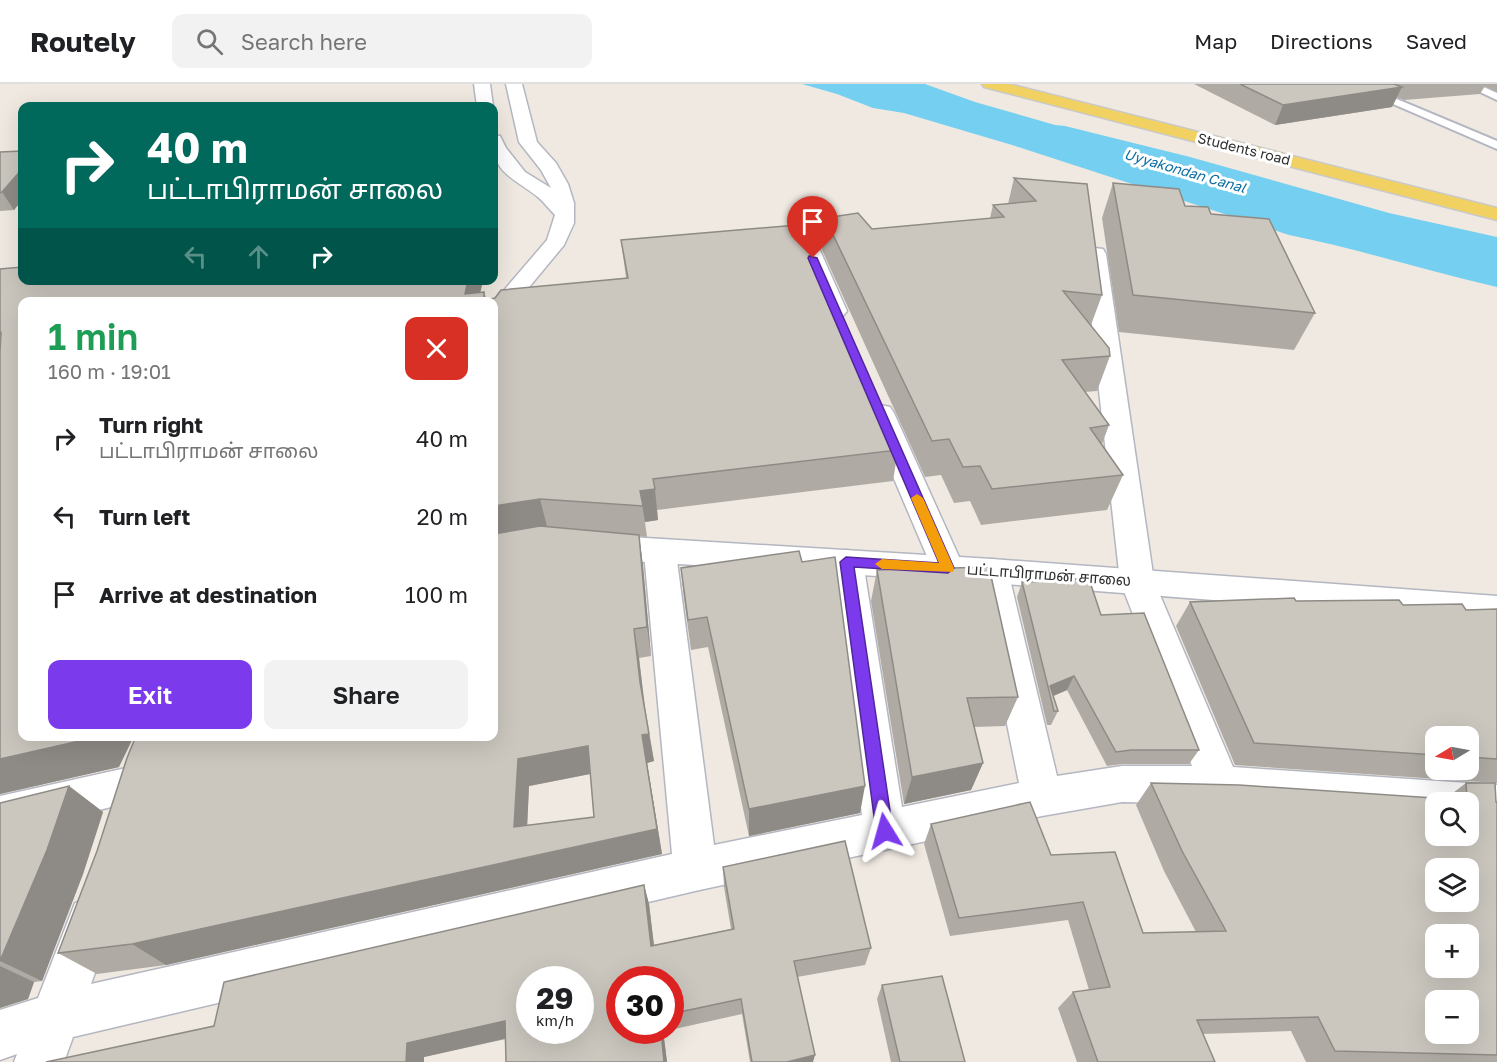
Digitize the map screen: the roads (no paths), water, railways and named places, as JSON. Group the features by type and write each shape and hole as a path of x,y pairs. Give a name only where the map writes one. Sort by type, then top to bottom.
{"main road":[{"name":"Students road","path":"990,84 1497,214"},
{"path":"1033,84 1497,200"}],"street":[{"path":"482,84 484,102"},
{"path":"498,312 504,300 558,239 565,214 561,188 549,167 529,144 521,121 514,84"},
{"path":"498,150 518,176 545,193 565,214"},
{"path":"1092,234 1137,581 1220,785"},
{"path":"804,237 845,333"},
{"path":"869,387 948,568"},
{"name":"பட்டாபிராமன் சாலை","path":"571,545 660,553 846,562 1137,581 1497,609"},
{"path":"660,553 695,870"},
{"path":"846,562 885,831"},
{"path":"992,571 1042,797"},
{"path":"0,816 143,765 121,830"},
{"path":"0,1035 55,1017 695,870 1042,797 1122,784 1220,785 1497,804"},
{"path":"39,1062 103,886"}],"lane":[{"path":"1352,84 1497,145"},
{"path":"1468,84 1497,97"}],"water":[{"name":"Uyyakondan Canal","path":"802,84 925,84 975,102 1055,125 1190,157 1389,213 1497,237 1497,287 1289,235 1012,145 904,113 873,108"}]}
